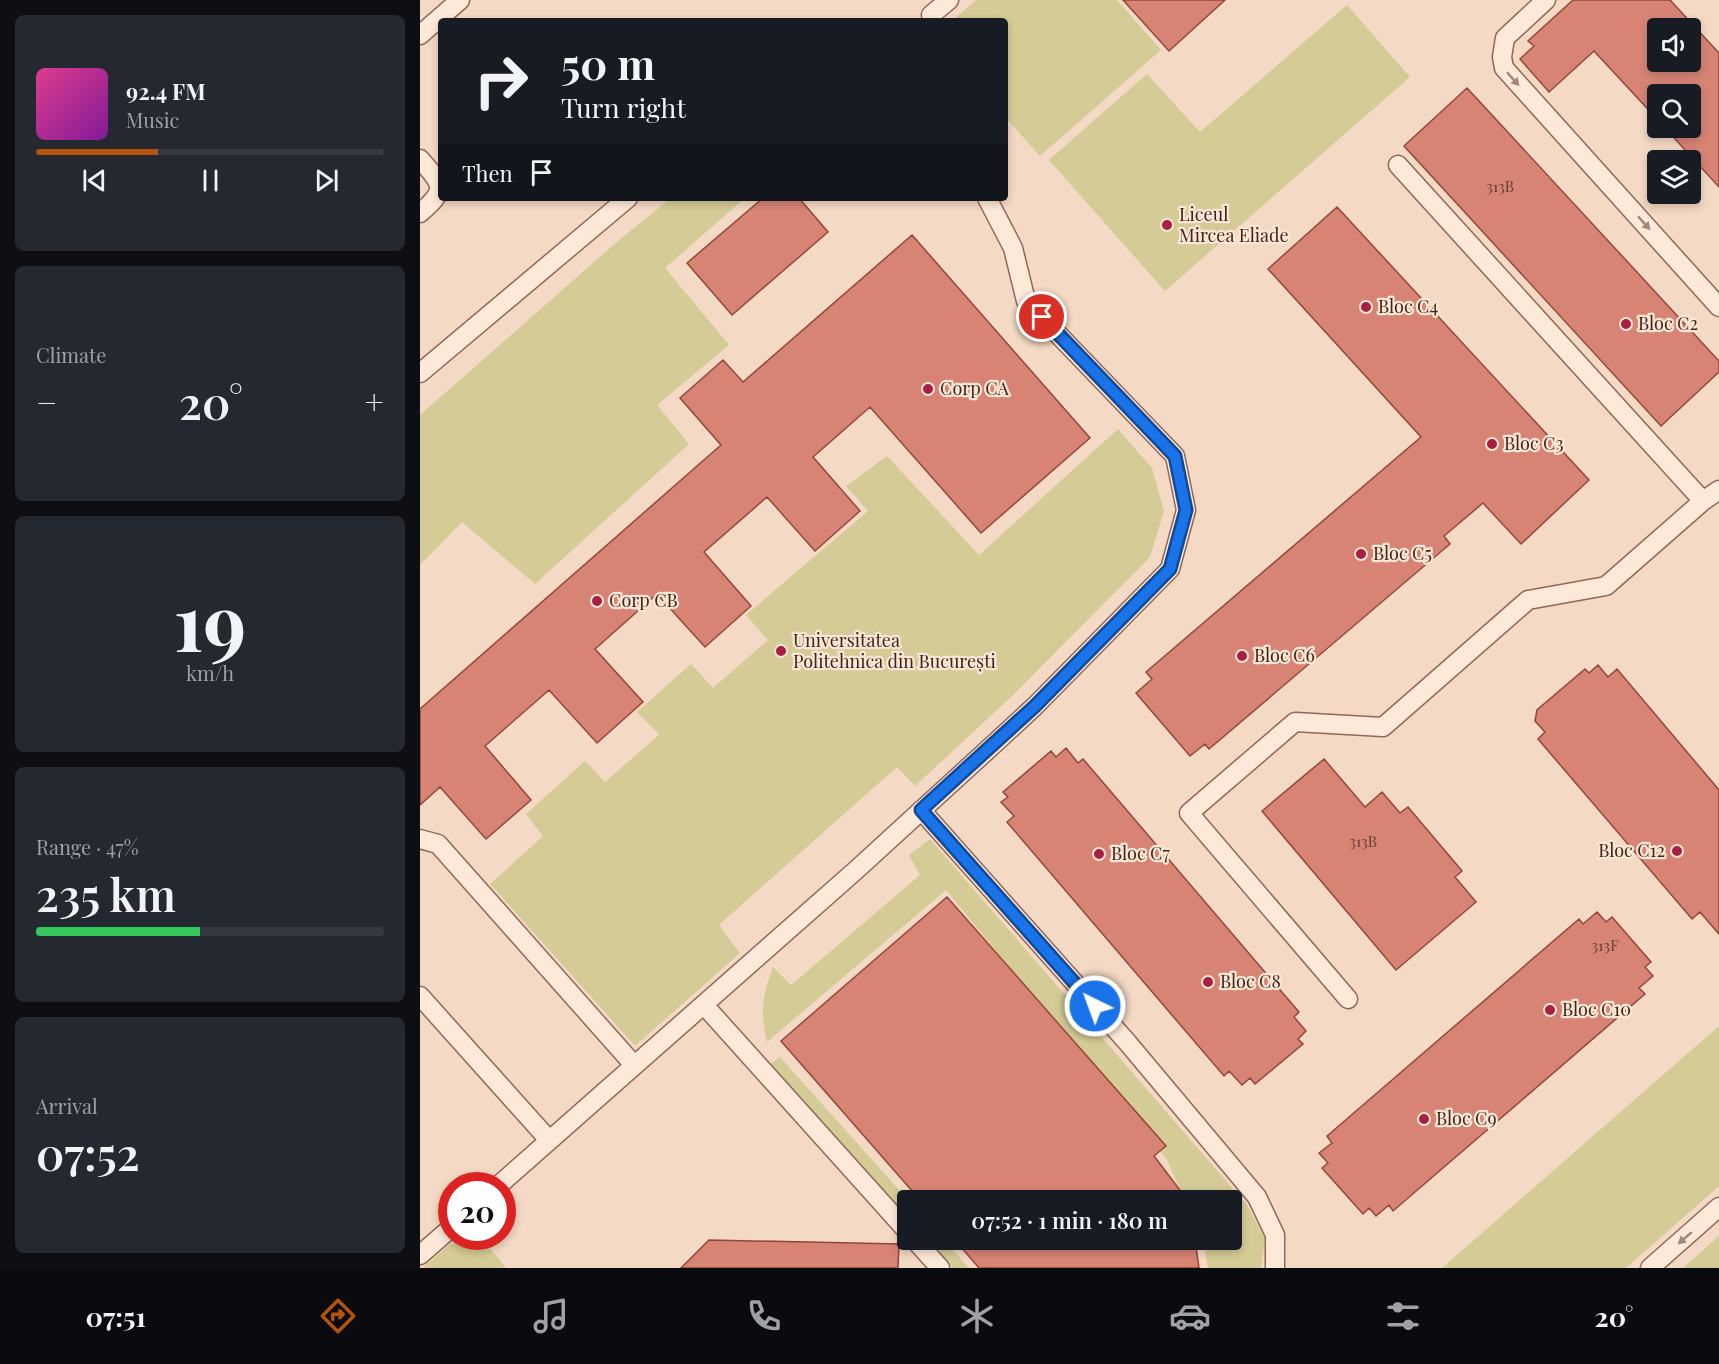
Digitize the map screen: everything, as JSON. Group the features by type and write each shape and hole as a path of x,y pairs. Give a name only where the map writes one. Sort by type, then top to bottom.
{"lane":[{"path":"439,18 459,0"},
{"path":"931,15 949,0"},
{"path":"1546,0 1505,38 1502,57 1504,68 1719,307"},
{"path":"420,35 438,19"},
{"path":"420,159 438,181"},
{"path":"1398,165 1703,501"},
{"path":"420,213 438,195"},
{"path":"420,374 624,201"},
{"path":"513,1172 704,1005 1035,706 1170,569 1186,510 1175,456 1026,301 1013,248 989,201"},
{"path":"1348,999 1189,813 1295,722 1383,727 1528,600 1606,586 1703,501 1719,490"},
{"path":"921,810 1127,1042 1257,1197 1275,1235 1275,1268"},
{"path":"420,839 438,844 634,1065"},
{"path":"420,996 549,1140"},
{"path":"704,1005 897,1220"},
{"path":"1650,1268 1719,1208"},
{"path":"420,1255 438,1239"},
{"path":"924,1250 940,1268"}],"shaded area":[{"path":"976,0 1117,0 1161,50 1040,156 1008,120 1008,18 955,18"},
{"path":"1347,5 1410,77 1165,291 1049,160 1147,74 1200,132"},
{"path":"667,201 742,201 665,268 729,345 657,405 689,444 535,584 462,522 420,565 420,415 618,241"},
{"path":"1118,429 1152,468 1164,511 1150,557 1011,697 915,786 897,767 719,925 740,953 635,1046 490,884 543,836 526,814 585,761 605,782 652,741 659,734 637,712 691,664 713,688 768,640 746,615 868,511 846,486 887,456 979,555"},
{"path":"930,839 1234,1190 1180,1190 1167,1160 946,890 767,1042 763,1004 773,967 791,985 920,875 909,855"},
{"path":"1719,1026 1719,1186 1626,1268 1442,1268"},
{"path":"780,1057 899,1190 897,1190 897,1207 770,1064"},
{"path":"1242,1199 1265,1239 1261,1268 1208,1268 1205,1250 1242,1250"},
{"path":"1719,1236 1719,1268 1683,1268"},
{"path":"443,1250 491,1250 506,1268 423,1268"},
{"path":"936,1250 953,1250 969,1268 952,1268"}],"building":[{"path":"1123,0 1225,0 1169,51"},
{"path":"1573,0 1670,0 1687,18 1647,18 1647,72 1701,72 1701,34 1719,53 1719,187 1701,167 1701,150 1685,150 1674,138 1701,138 1701,84 1647,84 1647,108 1594,51 1549,92 1520,59 1534,46 1528,41"},
{"path":"1467,88 1719,361 1719,372 1661,426 1404,146"},
{"path":"759,201 802,201 828,232 732,315 687,263"},
{"path":"1337,207 1589,480 1521,544 1483,503 1444,536 1450,544 1209,749 1205,744 1190,756 1136,693 1152,679 1146,672 1421,437 1268,269"},
{"path":"912,235 1090,438 981,533 870,407 813,457 860,511 815,551 767,497 704,552 751,606 705,647 657,594 595,649 643,702 597,743 549,690 485,746 531,800 486,839 440,787 420,805 420,709 721,445 680,398 723,360 743,382"},
{"name":"Bloc C12","path":"1598,665 1608,677 1617,669 1719,790 1719,934 1700,912 1692,919 1538,739 1545,732 1535,721 1537,710 1585,669 1589,673"},
{"path":"1066,748 1078,763 1083,759 1299,1012 1294,1017 1306,1031 1298,1039 1303,1044 1255,1084 1250,1078 1242,1085 1229,1071 1224,1076 1007,822 1014,816 1001,802 1008,797 1003,792 1051,751 1056,757"},
{"path":"1324,759 1365,807 1382,792 1400,813 1408,807 1462,871 1455,877 1476,902 1396,970 1262,811"},
{"path":"947,897 1166,1146 1154,1156 1180,1190 911,1190 781,1041"},
{"path":"1597,912 1606,922 1612,917 1651,962 1645,967 1653,976 1639,988 1645,994 1393,1211 1389,1205 1376,1216 1369,1208 1363,1214 1322,1168 1328,1163 1319,1153 1332,1143 1327,1136 1579,919 1583,924"},
{"path":"709,1240 897,1244 899,1250 898,1268 681,1268"},
{"path":"963,1250 1197,1250 1199,1268 979,1268"}],"place":[{"name":"Liceul Mircea Eliade","path":"1167,225"},
{"name":"Bloc C4","path":"1366,307"},
{"name":"Bloc C2","path":"1626,324"},
{"name":"Corp CA","path":"928,389"},
{"name":"Bloc C3","path":"1492,444"},
{"name":"Bloc C5","path":"1361,554"},
{"name":"Corp CB","path":"597,601"},
{"name":"Universitatea Politehnica din București","path":"781,651"},
{"name":"Bloc C6","path":"1242,656"},
{"name":"Bloc C12","path":"1677,851"},
{"name":"Bloc C7","path":"1099,854"},
{"name":"Bloc C8","path":"1208,982"},
{"name":"Bloc C10","path":"1550,1010"},
{"name":"Bloc C9","path":"1424,1119"}],"route":[{"path":"1042,317 1175,456 1186,510 1170,569 1035,706 921,810 1095,1006"}]}
